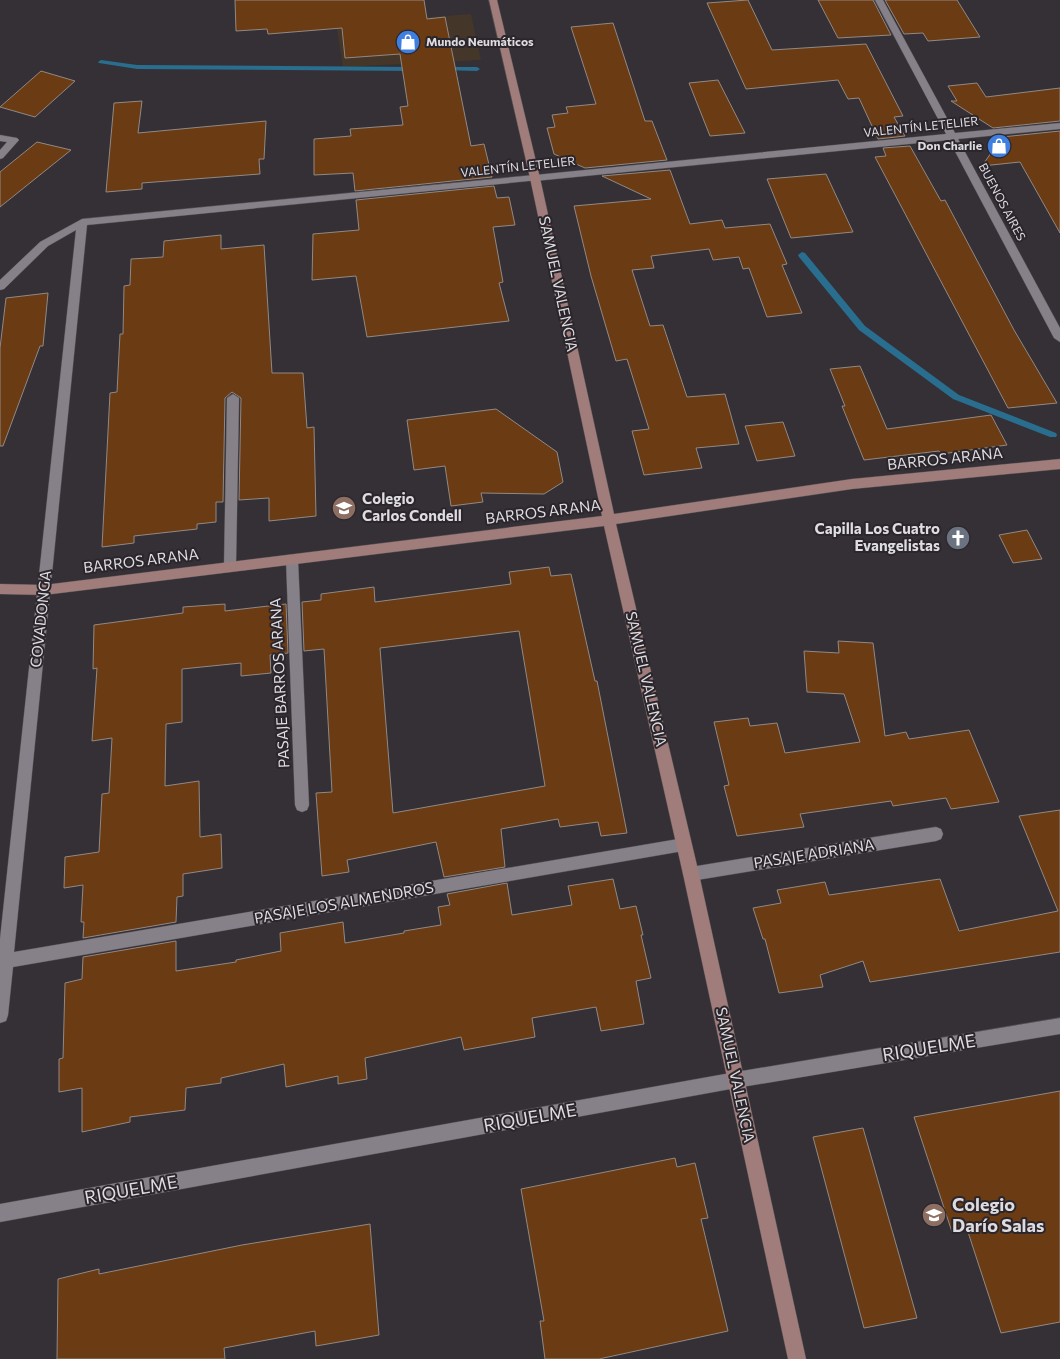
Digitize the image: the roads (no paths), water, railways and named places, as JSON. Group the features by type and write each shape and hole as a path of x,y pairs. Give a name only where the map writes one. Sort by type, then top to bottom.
{"main road":[{"name":"SAMUEL VALENCIA","path":"493,0 535,178 609,520 691,874 797,1359"},
{"name":"BARROS ARANA","path":"0,589 44,590 609,520 852,484 1060,464"}],"street":[{"name":"BUENOS AIRES","path":"879,0 1060,338"},
{"name":"VALENTÍN LETELIER","path":"0,286 44,244 82,222 1060,126"},
{"path":"0,138 14,140 0,156"},
{"name":"COVADONGA","path":"0,1015 4,961 82,222"},
{"path":"230,566 233,398"},
{"name":"PASAJE BARROS ARANA","path":"292,560 302,806"},
{"name":"PASAJE ADRIANA","path":"691,874 936,834"},
{"name":"PASAJE LOS ALMENDROS","path":"4,961 684,845"},
{"name":"RIQUELME","path":"0,1213 736,1080 1060,1026"}],"waterway":[{"path":"101,62 137,67 414,69"},
{"path":"443,69 477,69"},
{"path":"802,255 862,328 956,397 1053,435"}],"place":[{"name":"Mundo Neumáticos","path":"408,42"},
{"name":"Don Charlie","path":"999,146"},
{"name":"Colegio Carlos Condell","path":"344,508"},
{"name":"Capilla Los Cuatro Evangelistas","path":"958,538"},
{"name":"Colegio Darío Salas","path":"934,1215"}]}
